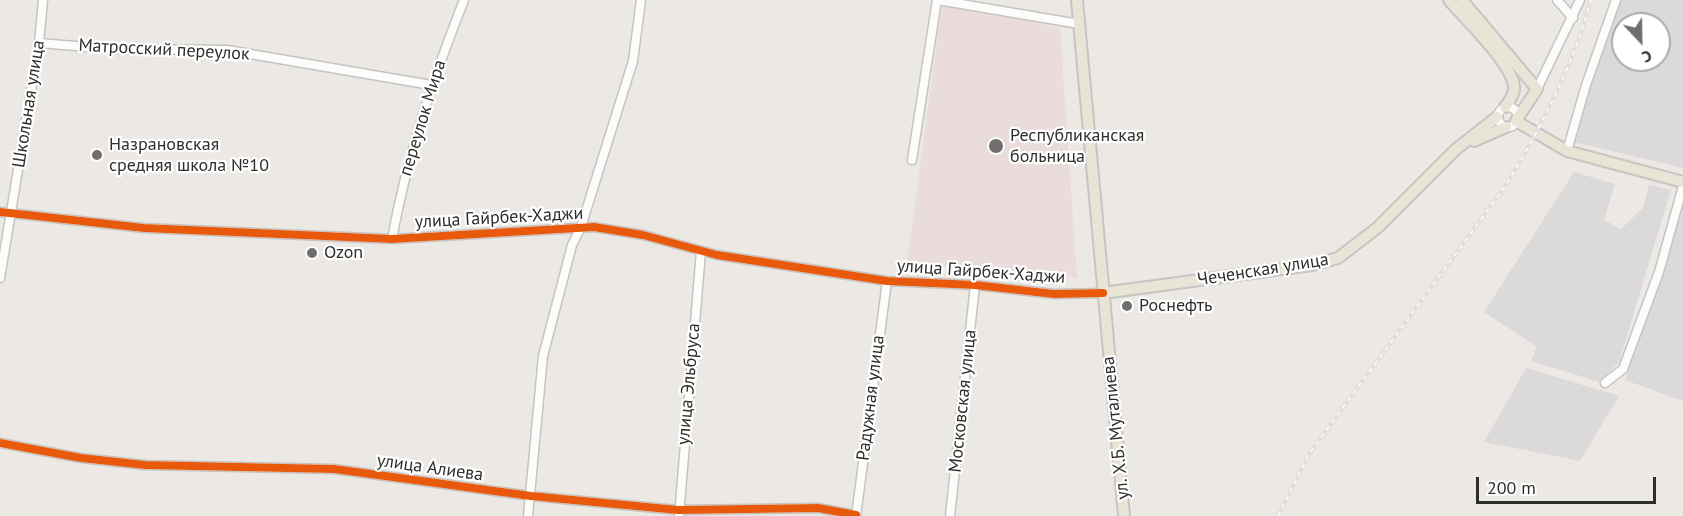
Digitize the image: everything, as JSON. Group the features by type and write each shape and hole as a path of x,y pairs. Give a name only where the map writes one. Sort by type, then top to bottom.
{"main road":[{"path":"1077,0 1102,293"},
{"path":"1449,0 1503,62 1511,77 1514,90 1511,118"},
{"path":"1455,150 1511,118 1537,89 1462,0"},
{"path":"1455,150 1497,117"},
{"path":"1511,118 1567,151 1683,184"},
{"name":"Чеченская улица","path":"1102,293 1312,265 1338,258 1377,228 1455,150"},
{"name":"ул. Х.Б. Муталиева","path":"1102,293 1124,516"}],"street":[{"name":"Школьная улица","path":"0,278 39,43 43,0"},
{"name":"переулок Мира","path":"392,239 403,177 431,85 464,0"},
{"path":"528,516 543,356 572,245 580,227 633,61 641,0"},
{"path":"912,160 938,0 1079,24"},
{"path":"1557,0 1573,18"},
{"path":"1537,89 1580,0"},
{"path":"1567,151 1586,85 1616,0"},
{"name":"Матросский переулок","path":"39,43 112,49 227,50 431,85"},
{"path":"1497,117 1500,111 1511,118"},
{"path":"1605,383 1623,369 1659,272 1683,184"},
{"name":"улица Гайрбек-Хаджи","path":"0,212 144,228 392,239 580,227 643,235 700,251 776,266 856,274 887,281 975,285 1054,294 1102,293"},
{"name":"улица Эльбруса","path":"679,513 700,251"},
{"name":"Радужная улица","path":"856,515 887,281"},
{"name":"Московская улица","path":"950,516 975,285"},
{"name":"улица Алиева","path":"0,443 81,458 145,465 334,469 531,496 679,513 819,512 856,515"}],"shaded area":[{"path":"1611,0 1683,0 1683,168 1574,142"},
{"name":"Республиканская больница","path":"942,4 1060,28 1077,278 907,263"},
{"path":"1574,172 1615,184 1604,220 1621,229 1643,208 1649,185 1671,190 1619,362 1600,382 1531,361 1537,347 1484,312"},
{"path":"1683,191 1683,401 1625,380"},
{"path":"1526,368 1619,396 1580,461 1484,442"}],"railway":[{"path":"1278,516 1309,454 1504,188 1554,97 1575,49 1591,0"}],"cycle path":[{"path":"0,212 144,228 392,239 594,227 643,235 717,255 887,281 975,285 1054,294 1103,293"},
{"path":"0,443 81,458 145,465 334,469 531,496 678,510 818,508 856,515"}],"place":[{"name":"Республиканская больница","path":"996,146"},
{"name":"Назрановская средняя школа №10","path":"97,155"},
{"name":"Ozon","path":"312,253"},
{"name":"Роснефть","path":"1127,306"}]}
